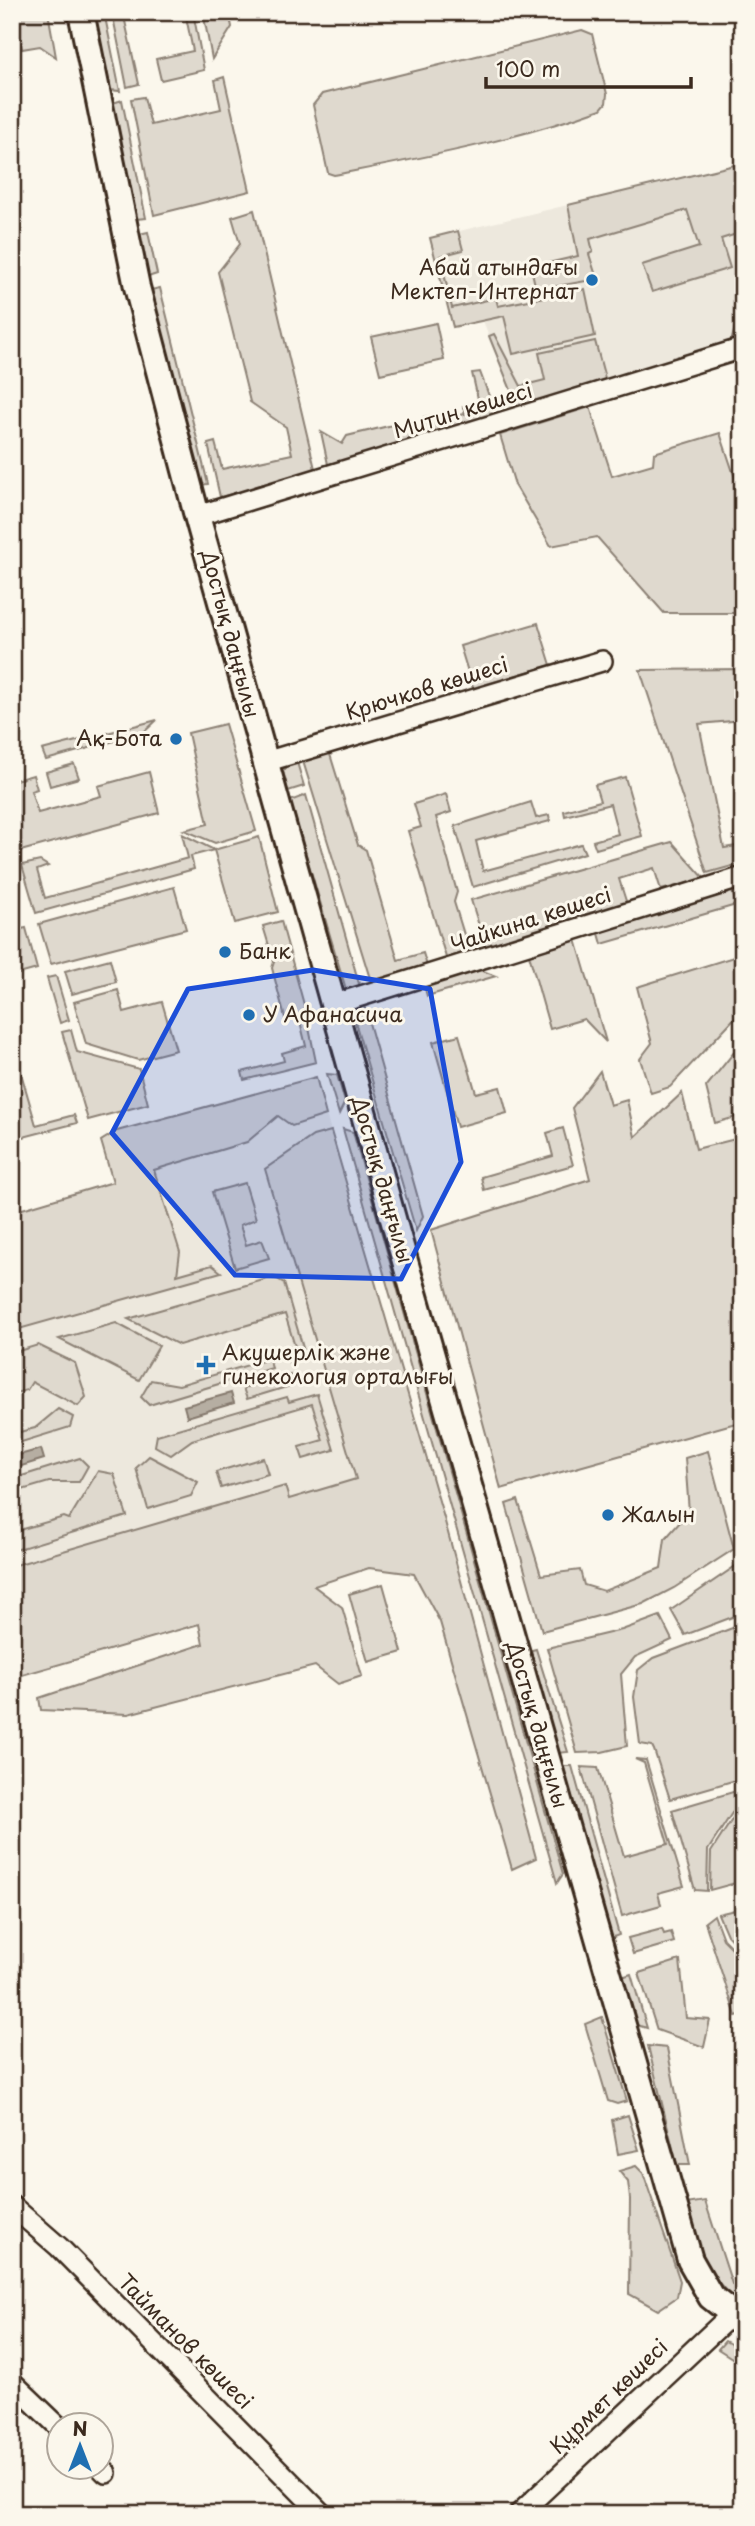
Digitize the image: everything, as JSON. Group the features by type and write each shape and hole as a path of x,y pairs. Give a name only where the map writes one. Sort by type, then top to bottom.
{"main road":[{"name":"Достық даңғылы","path":"81,12 137,287 332,1006 690,2260 711,2297 737,2318"}],"street":[{"name":"Митин көшесі","path":"197,516 743,348"},
{"name":"Крючков көшесі","path":"265,762 602,661"},
{"name":"Чайкина көшесі","path":"332,1006 743,877"},
{"name":"Тайманов көшесі","path":"14,2212 59,2247 321,2514"},
{"name":"Құрмет көшесі","path":"519,2514 737,2318"},
{"path":"12,2382 46,2415"}],"highlighted area":[{"path":"313,970 430,989 461,1162 401,1279 235,1275 112,1133 188,989"}],"shaded area":[{"path":"13,12 48,12 56,57 40,46 22,49"},
{"path":"95,12 104,12 120,91 110,90"},
{"path":"112,12 123,12 139,84 127,87"},
{"path":"185,12 193,12 204,70 161,80 156,59 193,51"},
{"path":"203,12 229,12 232,27 212,59"},
{"path":"582,30 592,34 607,94 606,103 601,109 469,147 334,175 328,173 313,105 322,94"},
{"path":"224,77 250,191 154,215 131,99 144,97 151,125 221,109 215,80"},
{"path":"122,100 146,218 136,219 113,103"},
{"name":"Абай атындағы Мектеп-Интернат","path":"743,163 743,340 519,410 483,321 453,327 430,238"},
{"path":"743,163 743,232 721,239 730,268 652,292 642,265 699,247 687,210 590,239 593,252 589,254 597,279 536,290 531,267 578,256 568,205"},
{"path":"254,210 316,473 220,497 208,444 215,442 222,469 292,454 286,427 250,402 218,272 240,244 232,217"},
{"path":"458,231 463,250 440,256 452,308 496,298 498,306 585,289 595,336 513,354 504,316 453,327 430,238"},
{"path":"148,232 157,274 148,277 139,234"},
{"path":"160,288 208,484 201,485 151,290"},
{"path":"740,306 743,340 731,343"},
{"path":"436,323 444,360 380,374 371,337"},
{"path":"494,334 521,386 545,380 539,353 595,341 606,382 519,410 489,336"},
{"path":"480,372 497,417 329,469 321,432 342,444 347,436 397,424 400,430 425,423 424,417 438,414 440,419 465,414 463,407 479,403 472,373"},
{"path":"590,407 612,476 653,464 654,453 720,433 743,502 743,613 664,613 597,537 551,546 515,485 500,435"},
{"path":"538,623 551,665 473,688 460,646"},
{"path":"743,669 743,720 699,724 724,848 743,845 743,863 707,873 640,670"},
{"path":"157,720 143,733 46,760 42,750"},
{"path":"225,724 256,831 215,843 184,830 208,824 188,733"},
{"path":"329,751 358,845 366,850 398,960 423,953 428,969 372,985 302,758"},
{"path":"296,759 304,786 288,791 283,771"},
{"path":"74,764 79,778 50,786 46,772"},
{"path":"149,772 159,813 17,852 12,836 12,781 33,775 37,789 31,791 38,813 101,796 98,786"},
{"path":"625,777 642,836 596,849 593,841 618,834 610,804 565,816 564,811 600,801 595,785"},
{"path":"446,794 451,812 436,817 457,892 454,902 470,954 447,961 408,831 421,827 414,804"},
{"path":"306,795 361,991 348,996 290,801"},
{"path":"531,802 536,818 549,815 550,821 476,841 483,871 581,844 585,853 473,887 455,826"},
{"path":"182,834 214,850 191,856 194,869 36,913 22,865 40,861 48,866 37,870 45,898 188,858"},
{"path":"259,837 278,912 235,923 214,850"},
{"path":"672,842 705,879 661,890 654,868 619,879 626,901 623,906 486,948 471,900"},
{"path":"174,887 186,929 51,964 39,924"},
{"path":"731,887 736,905 602,944 598,930"},
{"path":"281,921 306,1012 285,1018 272,968 274,962 263,926"},
{"path":"26,928 37,969 12,976 12,931"},
{"path":"575,936 606,1042 584,1019 550,1029 528,951"},
{"path":"743,954 743,1009 670,1087 651,1093 640,1059 652,1043 637,987"},
{"path":"110,959 116,982 72,994 65,971"},
{"path":"478,969 496,976 427,996 424,985"},
{"path":"56,976 69,1020 60,1023 47,978"},
{"path":"118,990 124,1012 162,1002 176,1050 138,1060 86,1044 74,1002"},
{"path":"364,1005 423,1216 416,1231 351,1008"},
{"path":"307,1018 316,1062 244,1080 242,1072 284,1061 282,1053 306,1046 300,1021"},
{"path":"71,1030 77,1052 139,1069 148,1104 88,1120 62,1032"},
{"path":"459,1035 476,1093 500,1087 507,1113 457,1127 433,1042"},
{"path":"743,1041 743,1115 715,1123 706,1087"},
{"path":"12,1042 36,1125 74,1115 77,1123 12,1140"},
{"path":"600,1071 610,1105 627,1100 635,1137 682,1093 696,1149 743,1137 743,1421 501,1489 431,1230 590,1179 572,1108"},
{"path":"327,1074 337,1075 345,1102 339,1114"},
{"path":"316,1077 326,1115 292,1126 278,1116 247,1142 154,1170 180,1252 177,1275 212,1265 221,1272 12,1331 12,1212 113,1182 101,1141 117,1131"},
{"name":"Акушерлік және гинекология орталығы","path":"321,1097 444,1518 12,1640 12,1212 247,1142 290,1106"},
{"path":"563,1128 573,1165 484,1190 481,1177 553,1156 547,1133"},
{"path":"343,1129 353,1132 563,1874 557,1883"},
{"path":"331,1131 444,1518 536,1858 512,1869 440,1622 414,1574 369,1568 314,1586 342,1607 362,1676 338,1684 315,1666 128,1714 41,1710 39,1698 203,1644 199,1624 12,1678 12,1566 285,1486 289,1499 356,1479 265,1169 313,1136"},
{"path":"245,1183 256,1219 240,1225 246,1245 262,1240 269,1258 235,1268 212,1192"},
{"path":"274,1277 284,1283 306,1358 289,1363 286,1354 296,1350 285,1314 179,1345 128,1319"},
{"path":"116,1323 159,1346 139,1380 59,1339"},
{"path":"38,1345 75,1363 86,1397 78,1406 32,1382 27,1390 12,1394 12,1353"},
{"path":"269,1359 272,1368 149,1405 141,1397 151,1380 179,1385"},
{"path":"290,1375 293,1385 247,1399 243,1388"},
{"path":"231,1393 234,1403 187,1417 184,1406"},
{"path":"317,1394 334,1450 303,1459 299,1447 323,1440 312,1404 192,1440 171,1455 155,1446 157,1435 287,1397 289,1402"},
{"path":"58,1409 73,1417 70,1427 12,1445 12,1434 35,1428"},
{"path":"41,1449 44,1459 12,1469 12,1457"},
{"path":"708,1451 734,1549 674,1588 643,1604 542,1631 506,1504 518,1500 541,1575 580,1570 584,1585 604,1591 661,1568 665,1539 689,1512 685,1458"},
{"path":"149,1456 198,1482 191,1496 148,1509 136,1468"},
{"path":"80,1458 88,1466 79,1482 49,1482 12,1493 12,1479"},
{"path":"263,1458 268,1474 221,1488 216,1472"},
{"path":"98,1471 114,1474 127,1516 12,1551 12,1532 64,1517 69,1519"},
{"path":"743,1561 743,1613 685,1635 671,1610"},
{"path":"383,1584 402,1652 368,1662 349,1594"},
{"path":"660,1616 672,1640 635,1657 621,1674 627,1746 602,1752 577,1753 547,1648 622,1630"},
{"path":"743,1624 743,1778 670,1799 652,1746 640,1744 634,1697 638,1670 653,1658"},
{"path":"536,1649 568,1752 558,1753 528,1651"},
{"path":"635,1759 646,1760 684,1886 658,1893 661,1905 622,1916 581,1767 598,1768 624,1856 668,1844 644,1763"},
{"path":"562,1766 572,1766 619,1935 611,1938"},
{"path":"743,1789 743,1804 732,1813 708,1850 707,1891 695,1890 672,1810"},
{"path":"733,1818 743,1853 743,1881 710,1890 711,1852"},
{"path":"743,1908 743,1953 727,1935 718,1914"},
{"path":"714,1915 723,1939 743,1959 743,2014 736,2016 705,1922"},
{"path":"662,1929 664,1934 671,1932 674,1942 633,1954 628,1938"},
{"path":"680,1960 686,2018 710,2020 704,2047 657,2030 639,1973"},
{"path":"631,1974 647,2028 636,2025 622,1977"},
{"path":"602,2017 627,2101 617,2104 608,2101 585,2024"},
{"path":"648,2046 667,2048 690,2165 677,2165"},
{"path":"628,2115 639,2150 618,2154 612,2120"},
{"path":"636,2166 643,2173 680,2281 677,2297 658,2310 629,2294 630,2199 628,2182 619,2171"},
{"path":"705,2201 732,2284 743,2290 743,2304 720,2285 699,2247 686,2204"},
{"path":"725,2341 743,2351 743,2365 718,2349"}],"place":[{"name":"Абай атындағы Мектеп-Интернат","path":"592,280"},
{"name":"Ақ-Бота","path":"176,739"},
{"name":"Банк","path":"225,952"},
{"name":"У Афанасича","path":"249,1015"},
{"name":"Акушерлік және гинекология орталығы","path":"206,1365"},
{"name":"Жалын","path":"608,1515"}]}
